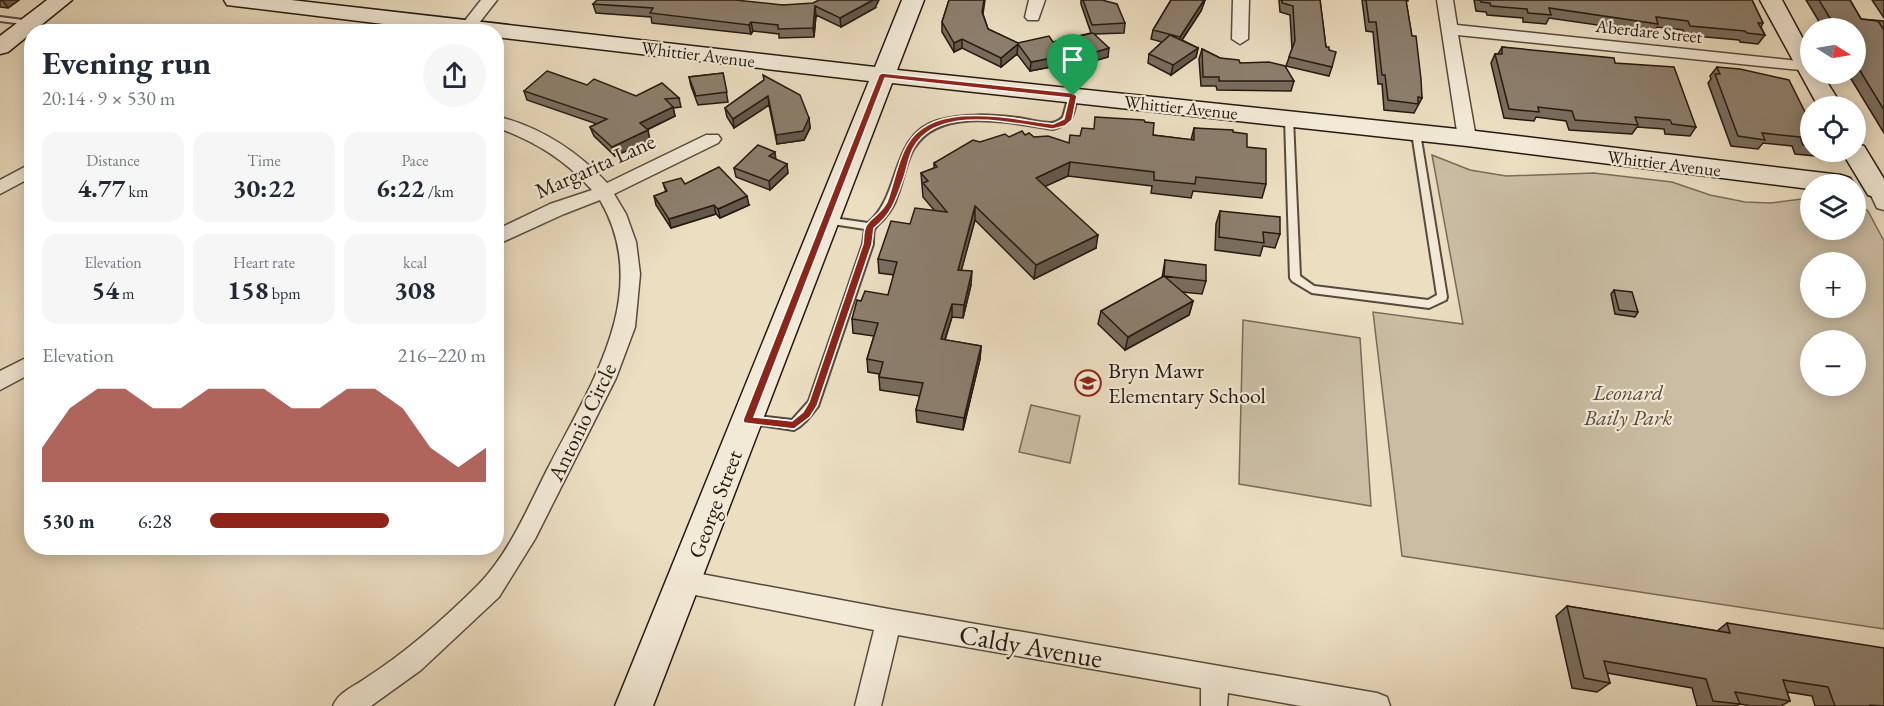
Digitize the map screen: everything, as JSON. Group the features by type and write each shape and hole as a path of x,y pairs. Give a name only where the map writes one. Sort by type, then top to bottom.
{"street":[{"path":"9,32 61,0"},
{"name":"Whittier Avenue","path":"235,0 425,24"},
{"path":"469,24 489,0"},
{"name":"George Street","path":"634,706 685,582 913,0"},
{"path":"1033,17 1037,0"},
{"path":"1240,0 1240,39"},
{"path":"1445,0 1467,138"},
{"path":"1771,0 1800,53"},
{"name":"Aberdare Street","path":"1450,29 1800,70"},
{"name":"Whittier Avenue","path":"504,33 1467,138 1800,179"},
{"name":"Antonio Circle","path":"346,706 382,685 445,635 495,584 534,518 615,356 628,310 631,272 627,237 604,192 590,174 568,154 537,137 504,125"},
{"name":"Margarita Lane","path":"504,234 557,209 604,192 712,139"},
{"path":"1860,162 1875,192"},
{"path":"0,188 24,174"},
{"path":"0,381 24,368"},
{"name":"Caldy Avenue","path":"685,582 889,621 1377,706"},
{"path":"868,706 889,621"},
{"path":"1214,706 1215,678"}],"lane":[{"path":"748,420 794,425 814,403 868,244 870,227 890,206 910,146 922,133 937,124 961,118 985,118 1053,126 1062,124 1068,120 1073,96"},
{"path":"1289,118 1295,278 1312,289 1429,304 1442,297 1416,133"},
{"path":"826,220 870,227"}],"green space":[{"name":"Leonard Baily Park","path":"1432,155 1470,170 1506,176 1594,173 1672,182 1710,195 1745,202 1771,203 1800,199 1800,240 1866,240 1866,210 1884,241 1884,629 1402,556 1373,312 1463,324"},
{"path":"1243,320 1360,338 1371,506 1239,484"},
{"path":"1031,405 1080,416 1070,463 1019,452"}],"building":[{"path":"597,0 735,0 783,5 813,3 819,0 873,0 840,18 815,6 813,28 778,29 778,25 751,22 749,25 650,13 653,8 593,4"},
{"path":"949,0 984,0 982,12 988,29 1018,43 1049,36 1053,42 1093,33 1109,48 1086,55 1083,52 1031,62 1018,44 1001,58 962,39 954,43 942,22"},
{"path":"1083,0 1102,0 1117,4 1125,23 1092,25"},
{"path":"1171,0 1204,0 1180,37 1153,30"},
{"path":"1282,0 1320,0 1326,47 1336,52 1332,67 1289,57 1295,41 1293,6 1282,3"},
{"path":"1366,0 1406,0 1412,36 1416,36 1421,79 1422,98 1418,97 1418,104 1388,100 1385,75 1382,75 1376,22 1369,22"},
{"path":"1480,0 1752,0 1763,23 1758,23 1765,35 1690,26 1688,21 1656,17 1658,24 1549,8 1551,15 1528,13 1527,9 1491,6 1490,3"},
{"path":"1819,0 1850,0 1860,18 1830,18"},
{"path":"1866,20 1878,21 1884,30 1884,110 1866,80"},
{"path":"1170,35 1198,48 1173,65 1149,54"},
{"path":"1502,47 1614,58 1615,63 1674,67 1696,127 1672,124 1670,120 1635,117 1638,125 1575,120 1572,111 1538,107 1539,112 1509,109 1495,54 1502,54"},
{"path":"1202,49 1220,58 1239,60 1240,63 1269,62 1285,66 1294,81 1219,81 1219,77 1203,77"},
{"path":"1717,67 1740,69 1789,80 1800,102 1800,137 1762,133 1765,140 1738,136 1715,74 1720,74"},
{"path":"547,71 587,85 594,79 636,96 662,83 679,98 665,99 673,107 640,123 648,130 612,147 590,127 607,119 524,91"},
{"path":"723,73 727,92 696,96 689,77"},
{"path":"763,75 800,95 809,118 803,131 776,135 768,96 733,119 725,108 764,80"},
{"path":"1095,117 1144,120 1154,123 1153,135 1194,140 1194,128 1233,130 1233,132 1247,134 1247,147 1266,149 1266,184 1196,177 1195,184 1154,180 1154,172 1070,162 1036,178 1098,235 1036,265 975,206 958,270 972,271 964,305 952,304 941,339 981,346 964,418 916,410 923,383 879,377 883,362 867,359 878,323 852,319 857,300 861,301 865,291 888,295 897,262 878,259 891,221 910,224 915,208 947,212 923,183 928,181 921,173 937,167 934,163 973,140 980,142 1005,134 1009,137 1022,131 1025,135 1029,133 1034,137 1048,136 1069,143 1070,135 1080,136 1082,128 1094,129"},
{"path":"758,145 775,152 769,156 787,164 769,181 734,168"},
{"path":"719,167 747,196 718,209 714,205 669,219 654,196 667,191 663,183 681,178 685,184"},
{"path":"1220,211 1280,217 1280,234 1263,232 1264,243 1219,237"},
{"path":"1165,260 1206,265 1206,281 1164,276"},
{"path":"1164,276 1193,301 1128,337 1101,311"},
{"path":"1614,290 1632,292 1638,312 1619,310"},
{"path":"1567,606 1730,633 1727,623 1884,648 1884,706 1835,706 1828,687 1783,680 1790,701 1735,692 1740,704 1713,701 1706,679 1604,661 1610,683 1584,678"}],"place":[{"name":"Bryn Mawr Elementary School","path":"1088,383"}],"route":[{"path":"882,75 1073,96 1068,120 1062,124 1053,126 985,118 961,118 937,124 922,133 910,146 890,206 870,227 868,244 814,403 794,425 748,420 882,75"}]}
